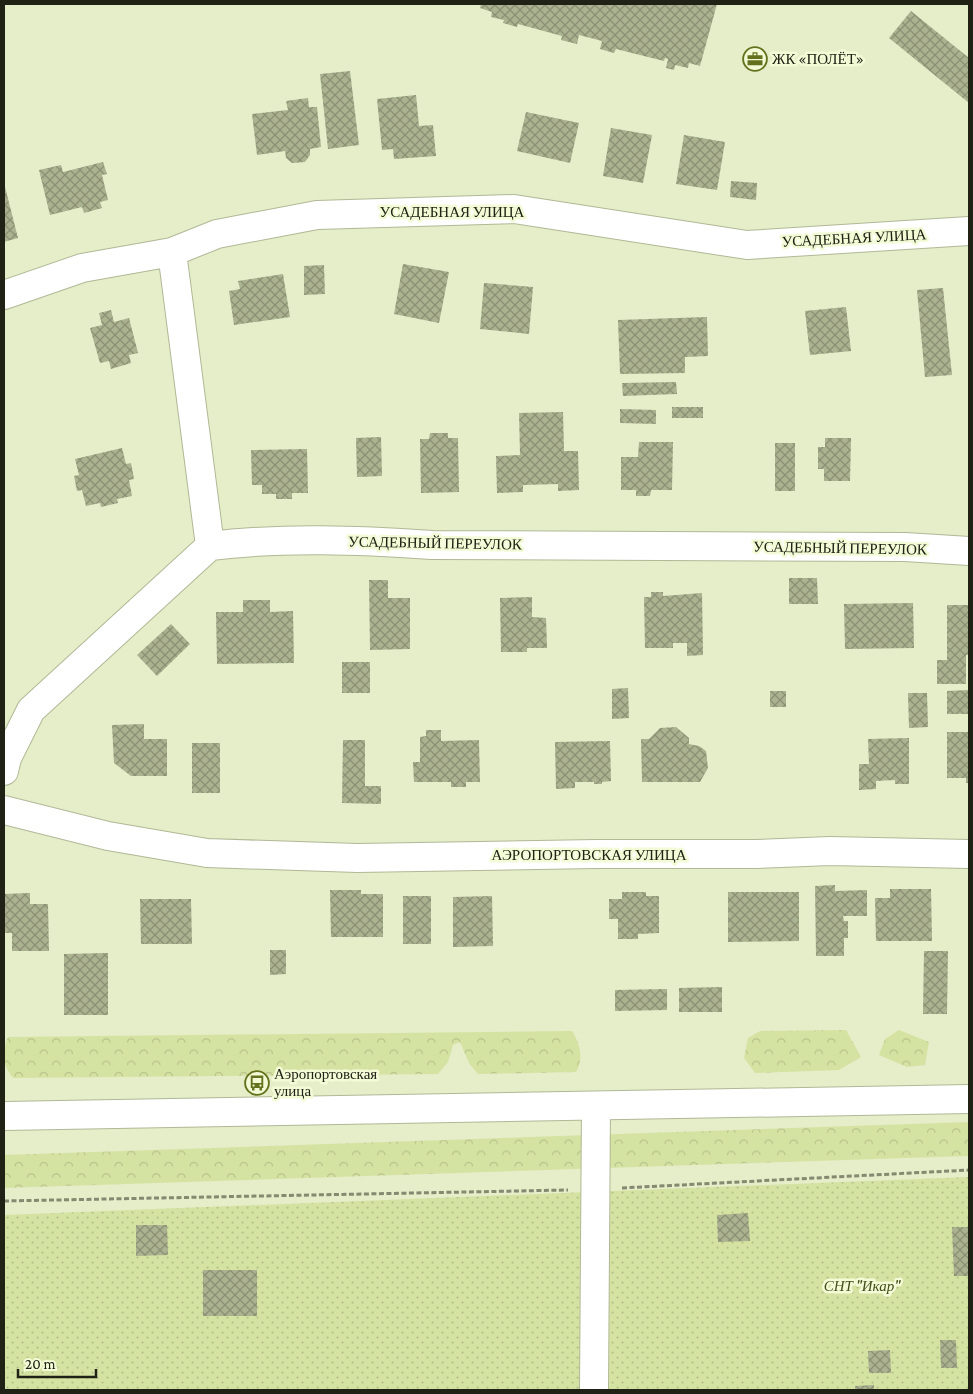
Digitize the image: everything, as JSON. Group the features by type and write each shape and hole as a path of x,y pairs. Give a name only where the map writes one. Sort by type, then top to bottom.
{"street":[{"name":"УСАДЕБНАЯ УЛИЦА","path":"4,295 82,268 172,252 217,234 317,215 514,210 747,245 969,231"},
{"path":"4,771 7,758 31,710 210,546 172,252"},
{"name":"УСАДЕБНЫЙ ПЕРЕУЛОК","path":"210,546 237,543 371,541 432,545 905,547 969,551"},
{"name":"АЭРОПОРТОВСКАЯ УЛИЦА","path":"4,810 108,836 207,853 357,858 756,854 830,851 969,854"},
{"path":"4,1116 969,1099"},
{"path":"594,1390 596,1106"}],"path":[{"path":"4,1201 596,1190 969,1170"}],"green space":[{"path":"846,1030 861,1057 839,1070 755,1073 744,1058 748,1038 760,1031"},
{"path":"899,1030 929,1042 925,1065 907,1067 879,1055 885,1039"},
{"path":"572,1031 580,1052 580,1062 576,1072 478,1074 469,1063 460,1042 453,1045 448,1062 438,1074 13,1078 4,1058 4,1048 8,1037"},
{"path":"969,1122 969,1156 4,1188 4,1155"},
{"name":"СНТ \"Икар\"","path":"969,1177 969,1390 4,1390 4,1215"}],"building":[{"path":"481,4 717,4 700,66 689,63 688,68 675,65 674,70 666,68 668,59 665,58 664,61 616,49 614,53 600,49 602,41 579,35 577,44 561,40 562,36 518,24 517,27 503,23 504,20 491,17 492,12 480,8"},
{"path":"911,11 969,58 969,103 889,38"},
{"path":"350,71 359,145 328,149 320,74"},
{"path":"416,95 419,126 433,125 436,156 394,159 393,149 382,150 377,99"},
{"path":"308,98 309,107 317,107 321,147 310,149 310,155 305,162 292,163 286,158 285,151 257,155 252,114 288,110 286,101"},
{"path":"526,112 579,123 570,163 517,151"},
{"path":"611,128 652,135 643,183 603,176"},
{"path":"684,135 725,142 717,190 676,184"},
{"path":"103,162 107,174 102,175 108,200 100,202 102,208 84,213 82,207 50,215 39,170 61,165 63,172"},
{"path":"731,181 757,183 756,200 730,197"},
{"path":"4,183 18,238 4,242"},
{"path":"403,264 449,272 439,323 394,314"},
{"path":"324,265 325,294 304,295 304,266"},
{"path":"283,274 290,317 234,325 229,291 240,289 238,281"},
{"path":"484,283 533,287 529,334 480,329"},
{"path":"943,288 952,375 925,377 917,290"},
{"path":"846,307 851,351 810,355 805,311"},
{"path":"111,310 114,322 129,318 138,353 129,355 131,363 111,369 109,361 100,363 90,328 102,325 99,313"},
{"path":"707,317 708,356 685,357 685,373 620,374 618,320"},
{"path":"676,382 677,394 623,396 622,383"},
{"path":"672,407 703,407 703,418 672,418"},
{"path":"620,409 656,410 656,424 620,423"},
{"path":"563,412 564,451 578,451 579,490 558,491 558,484 523,485 523,492 497,493 496,456 520,455 519,413"},
{"path":"430,433 448,433 448,438 458,438 459,492 421,493 420,439 429,439"},
{"path":"381,437 382,476 357,477 356,438"},
{"path":"825,438 851,438 850,481 824,481 824,469 818,469 818,447 825,447"},
{"path":"639,442 673,442 672,490 651,490 650,496 636,496 636,490 621,490 621,457 638,457"},
{"path":"775,443 795,443 795,491 775,491"},
{"path":"122,448 126,464 131,463 134,479 129,480 132,496 117,499 118,503 101,507 100,503 86,506 82,490 77,491 74,476 79,475 75,459"},
{"path":"307,449 308,493 292,493 292,499 276,499 276,494 262,494 262,485 252,485 251,450"},
{"path":"789,578 817,578 818,604 789,604"},
{"path":"369,580 388,580 388,598 410,598 410,649 370,650"},
{"path":"651,592 663,592 663,596 702,593 703,655 687,656 687,643 673,643 673,648 645,648 644,597 651,597"},
{"path":"532,597 532,617 546,618 547,648 527,648 527,652 501,652 500,598"},
{"path":"243,600 270,600 270,612 293,611 294,663 217,664 216,612 243,612"},
{"path":"913,603 914,648 845,649 844,604"},
{"path":"947,605 969,605 969,655 966,655 966,684 937,684 937,660 947,660"},
{"path":"171,624 190,644 157,676 137,655"},
{"path":"342,662 370,662 370,693 342,693"},
{"path":"628,688 629,718 612,719 612,689"},
{"path":"969,690 969,714 947,714 947,691"},
{"path":"770,691 786,691 786,707 770,707"},
{"path":"908,693 927,693 928,727 909,728"},
{"path":"144,724 144,739 167,739 167,776 131,776 114,763 112,725"},
{"path":"676,727 689,738 689,744 699,746 706,751 708,768 700,782 642,782 641,739 649,739 660,728"},
{"path":"426,730 441,730 441,741 479,740 480,782 466,782 466,787 451,787 451,782 414,782 413,762 420,762 420,737 426,736"},
{"path":"947,732 969,732 969,783 966,783 966,778 947,778"},
{"path":"909,738 909,784 895,784 895,780 876,781 876,789 859,790 859,764 869,764 868,739"},
{"path":"343,740 365,740 365,786 381,786 381,804 342,803"},
{"path":"610,741 611,781 602,782 602,784 575,782 575,788 556,789 555,742"},
{"path":"192,743 220,743 220,793 192,793"},
{"path":"835,885 835,891 867,890 867,916 843,916 844,921 848,921 848,938 844,938 844,956 816,956 815,886"},
{"path":"890,889 931,889 932,941 876,941 875,898 890,898"},
{"path":"330,890 361,890 361,894 383,894 383,937 331,937"},
{"path":"622,892 646,892 646,896 659,896 659,933 638,934 638,939 618,939 618,919 609,919 609,899 622,899"},
{"path":"728,892 799,892 799,941 728,942"},
{"path":"30,893 30,904 48,904 49,951 12,951 12,933 4,933 4,894"},
{"path":"403,896 431,896 431,944 403,944"},
{"path":"492,896 493,946 453,947 453,897"},
{"path":"140,899 191,899 192,944 141,944"},
{"path":"270,950 286,950 286,974 270,975"},
{"path":"924,951 948,951 947,1014 923,1014"},
{"path":"108,953 108,1015 64,1015 64,954"},
{"path":"722,987 722,1012 679,1012 679,988"},
{"path":"667,989 667,1010 615,1011 615,990"},
{"path":"748,1213 750,1241 718,1242 717,1215"},
{"path":"136,1225 167,1225 168,1255 136,1256"},
{"path":"952,1227 969,1227 969,1276 954,1276"},
{"path":"203,1270 257,1270 257,1316 203,1316"},
{"path":"940,1340 956,1340 957,1368 941,1368"},
{"path":"890,1350 891,1373 869,1373 868,1351"},
{"path":"874,1385 874,1390 855,1390 855,1386"}],"place":[{"name":"ЖК «ПОЛЁТ»","path":"755,59"},
{"name":"Аэропортовская улица","path":"257,1083"}]}
